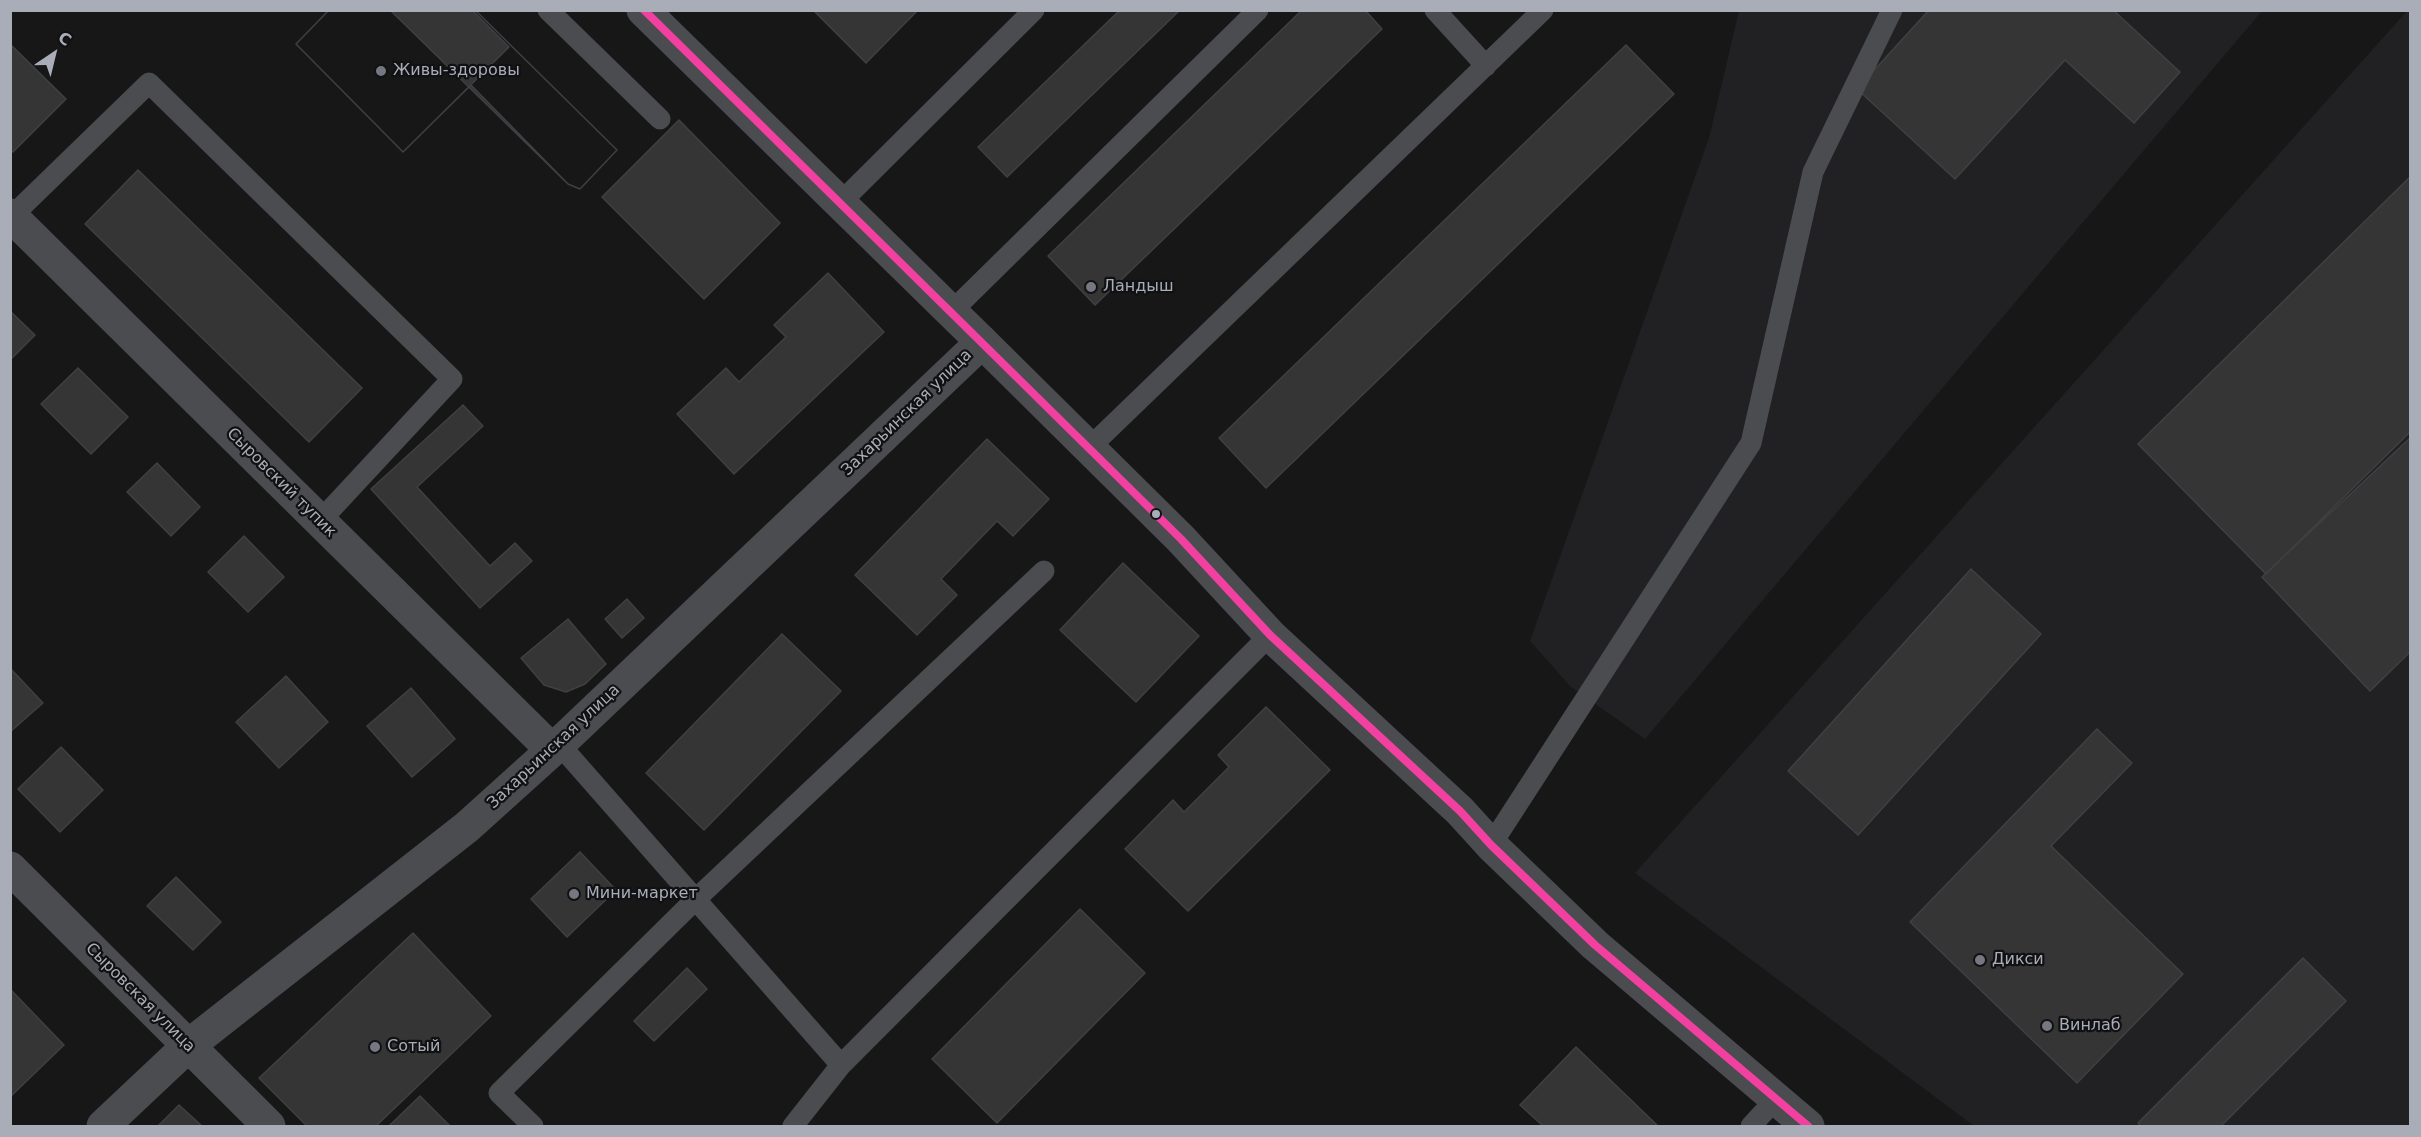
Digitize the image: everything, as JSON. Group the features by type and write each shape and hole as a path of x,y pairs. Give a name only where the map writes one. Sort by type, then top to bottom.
{"street":[{"path":"643,10 1181,539 1270,634 1460,811 1491,845 1595,945 1808,1126"},
{"name":"Сыровский тупик","path":"11,215 320,521 556,747"},
{"name":"Захарьинская улица","path":"103,1126 188,1046 467,827 556,747 982,342"},
{"name":"Сыровская улица","path":"10,868 269,1126"}],"lane":[{"path":"548,10 660,119"},
{"path":"839,204 1034,10"},
{"path":"950,313 1258,10"},
{"path":"1435,10 1486,66"},
{"path":"1088,449 1543,10"},
{"path":"1491,845 1751,442 1813,172 1892,10"},
{"path":"11,215 149,82 452,379 320,521"},
{"path":"533,1126 499,1093 696,899 1044,571"},
{"path":"793,1126 841,1065 1270,634"},
{"path":"556,747 696,899 841,1065"},
{"path":"1751,1126 1775,1100"}],"shaded area":[{"path":"1739,11 2262,11 1645,739 1570,686 1530,641 1709,138"},
{"path":"2407,11 2410,11 2410,1126 1974,1126 1635,873"}],"building":[{"path":"329,10 472,10 509,47 403,152 296,44"},
{"path":"329,10 475,10 617,150 580,189 568,184 471,85 403,152 296,44"},
{"path":"390,10 475,10 617,150 580,189 568,184"},
{"path":"813,10 918,10 866,63"},
{"path":"1120,10 1180,10 1007,177 978,147"},
{"path":"1302,10 1365,10 1382,29 1095,305 1048,256"},
{"path":"1929,10 2113,10 2180,72 2134,123 2065,60 1955,179 1857,89"},
{"path":"10,44 66,99 13,152 10,150"},
{"path":"1626,45 1674,94 1266,488 1219,438"},
{"path":"679,120 780,223 704,299 602,197"},
{"path":"138,170 362,388 309,442 85,224"},
{"path":"2410,177 2410,432 2266,574 2138,444"},
{"path":"828,273 884,332 734,474 677,414 726,368 739,382 786,337 774,325"},
{"path":"10,311 35,335 10,360"},
{"path":"78,368 128,417 91,454 41,404"},
{"path":"463,405 483,426 417,487 490,566 515,543 532,561 480,608 371,489"},
{"path":"2410,438 2410,652 2370,691 2262,577"},
{"path":"987,439 1049,499 1013,536 997,521 941,579 957,595 917,635 855,575"},
{"path":"157,463 200,507 171,536 127,492"},
{"path":"244,536 284,577 248,612 208,572"},
{"path":"1123,563 1199,636 1136,702 1060,630"},
{"path":"1971,569 2041,634 1858,835 1788,771"},
{"path":"627,599 644,618 622,638 605,619"},
{"path":"568,619 606,664 585,684 566,692 544,685 521,658"},
{"path":"782,634 841,691 704,830 646,773"},
{"path":"10,668 43,703 10,732"},
{"path":"286,676 328,722 279,768 236,722"},
{"path":"411,688 455,739 412,777 367,726"},
{"path":"1266,707 1330,770 1188,911 1125,849 1173,800 1184,812 1229,767 1218,755"},
{"path":"2097,729 2132,763 2051,846 2183,974 2077,1083 1910,922"},
{"path":"61,747 103,790 60,832 18,789"},
{"name":"Мини-маркет","path":"580,852 616,890 567,937 531,899"},
{"path":"176,877 221,922 193,950 147,906"},
{"path":"1080,909 1145,973 997,1123 932,1059"},
{"name":"Сотый","path":"413,933 491,1016 376,1126 307,1126 259,1078"},
{"path":"2303,958 2346,1001 2221,1126 2141,1126 2138,1123"},
{"path":"687,968 707,989 654,1041 634,1021"},
{"path":"10,989 64,1045 10,1097"},
{"path":"1576,1047 1658,1126 1543,1126 1520,1105"},
{"path":"420,1096 450,1126 389,1126"},
{"path":"179,1105 202,1126 158,1126"}],"transit line":[{"path":"644,10 1181,539 1270,635 1460,811 1491,845 1595,945 1808,1126"}],"place":[{"name":"Живы-здоровы","path":"381,71"},
{"name":"Ландыш","path":"1091,287"},
{"name":"Мини-маркет","path":"574,894"},
{"name":"Дикси","path":"1980,960"},
{"name":"Винлаб","path":"2047,1026"},
{"name":"Сотый","path":"375,1047"}]}
